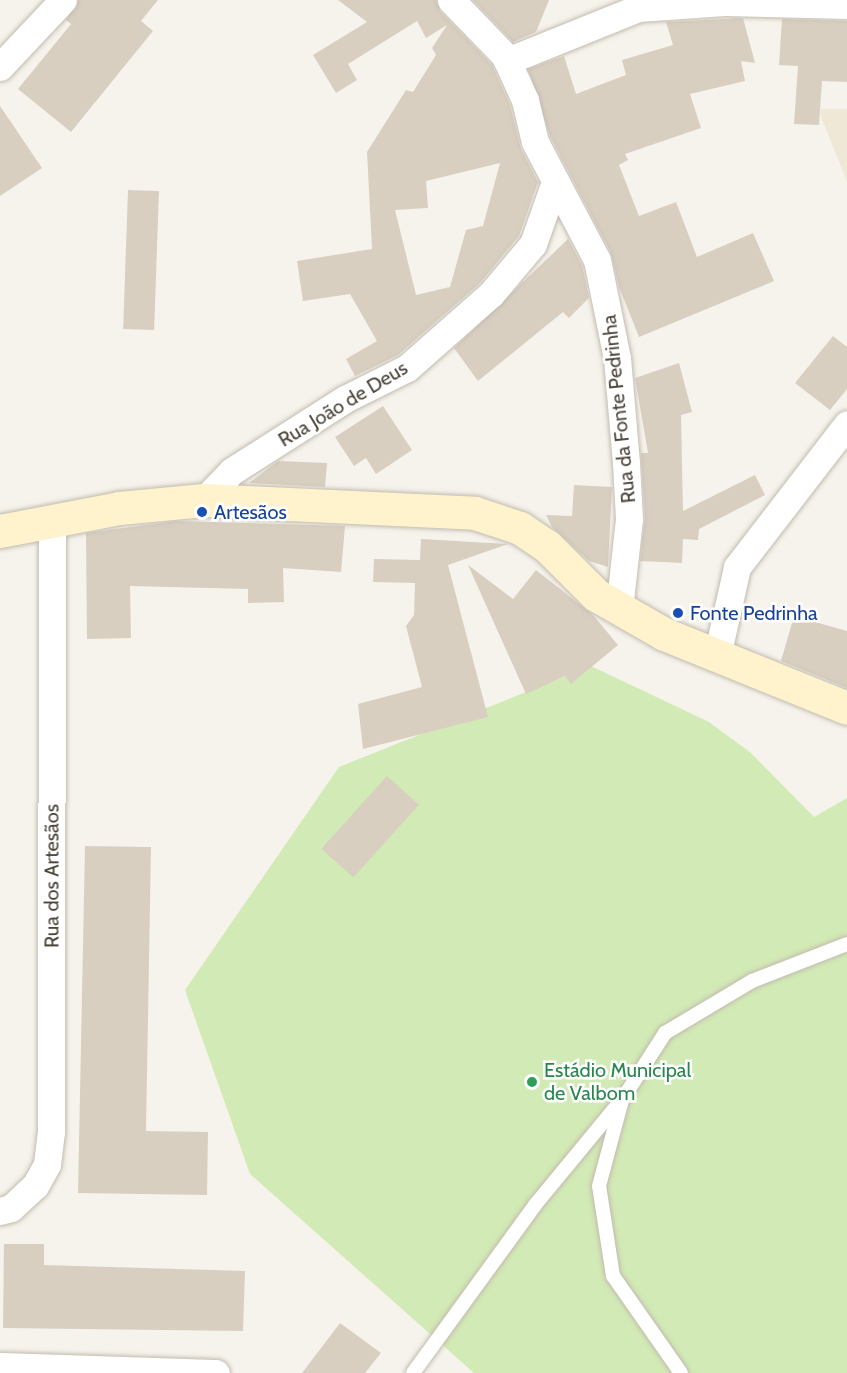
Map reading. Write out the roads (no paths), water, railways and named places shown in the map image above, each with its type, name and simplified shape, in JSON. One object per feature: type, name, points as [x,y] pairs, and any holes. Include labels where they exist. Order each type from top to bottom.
[{"type":"street","points":[[0,67],[63,0]]},
{"type":"street","points":[[451,0],[507,61],[555,182]]},
{"type":"street","points":[[507,61],[638,8],[725,1],[847,5]]},
{"type":"street","name":"Rua João de Deus","points":[[204,500],[232,471],[345,399],[407,368],[492,294],[534,244],[555,182]]},
{"type":"street","name":"Rua da Fonte Pedrinha","points":[[555,182],[597,260],[617,358],[629,519],[619,610]]},
{"type":"street","points":[[717,656],[737,567],[847,424]]},
{"type":"street","points":[[0,531],[52,519],[204,500],[475,513],[520,528],[619,610],[717,656],[847,708]]},
{"type":"street","name":"Rua dos Artesãos","points":[[0,1211],[11,1208],[35,1186],[47,1164],[51,1132],[52,519]]},
{"type":"street","points":[[0,1366],[216,1373]]},
{"type":"street","points":[[0,1366],[4,1373]]},
{"type":"lane","points":[[413,1373],[534,1205],[622,1100],[665,1033],[752,981],[847,944]]},
{"type":"lane","points":[[622,1100],[599,1186],[613,1276],[681,1373]]},
{"type":"place","name":"Artesãos","points":[[202,512]]},
{"type":"place","name":"Fonte Pedrinha","points":[[678,613]]},
{"type":"place","name":"Estádio Municipal de Valbom","points":[[532,1082]]}]
